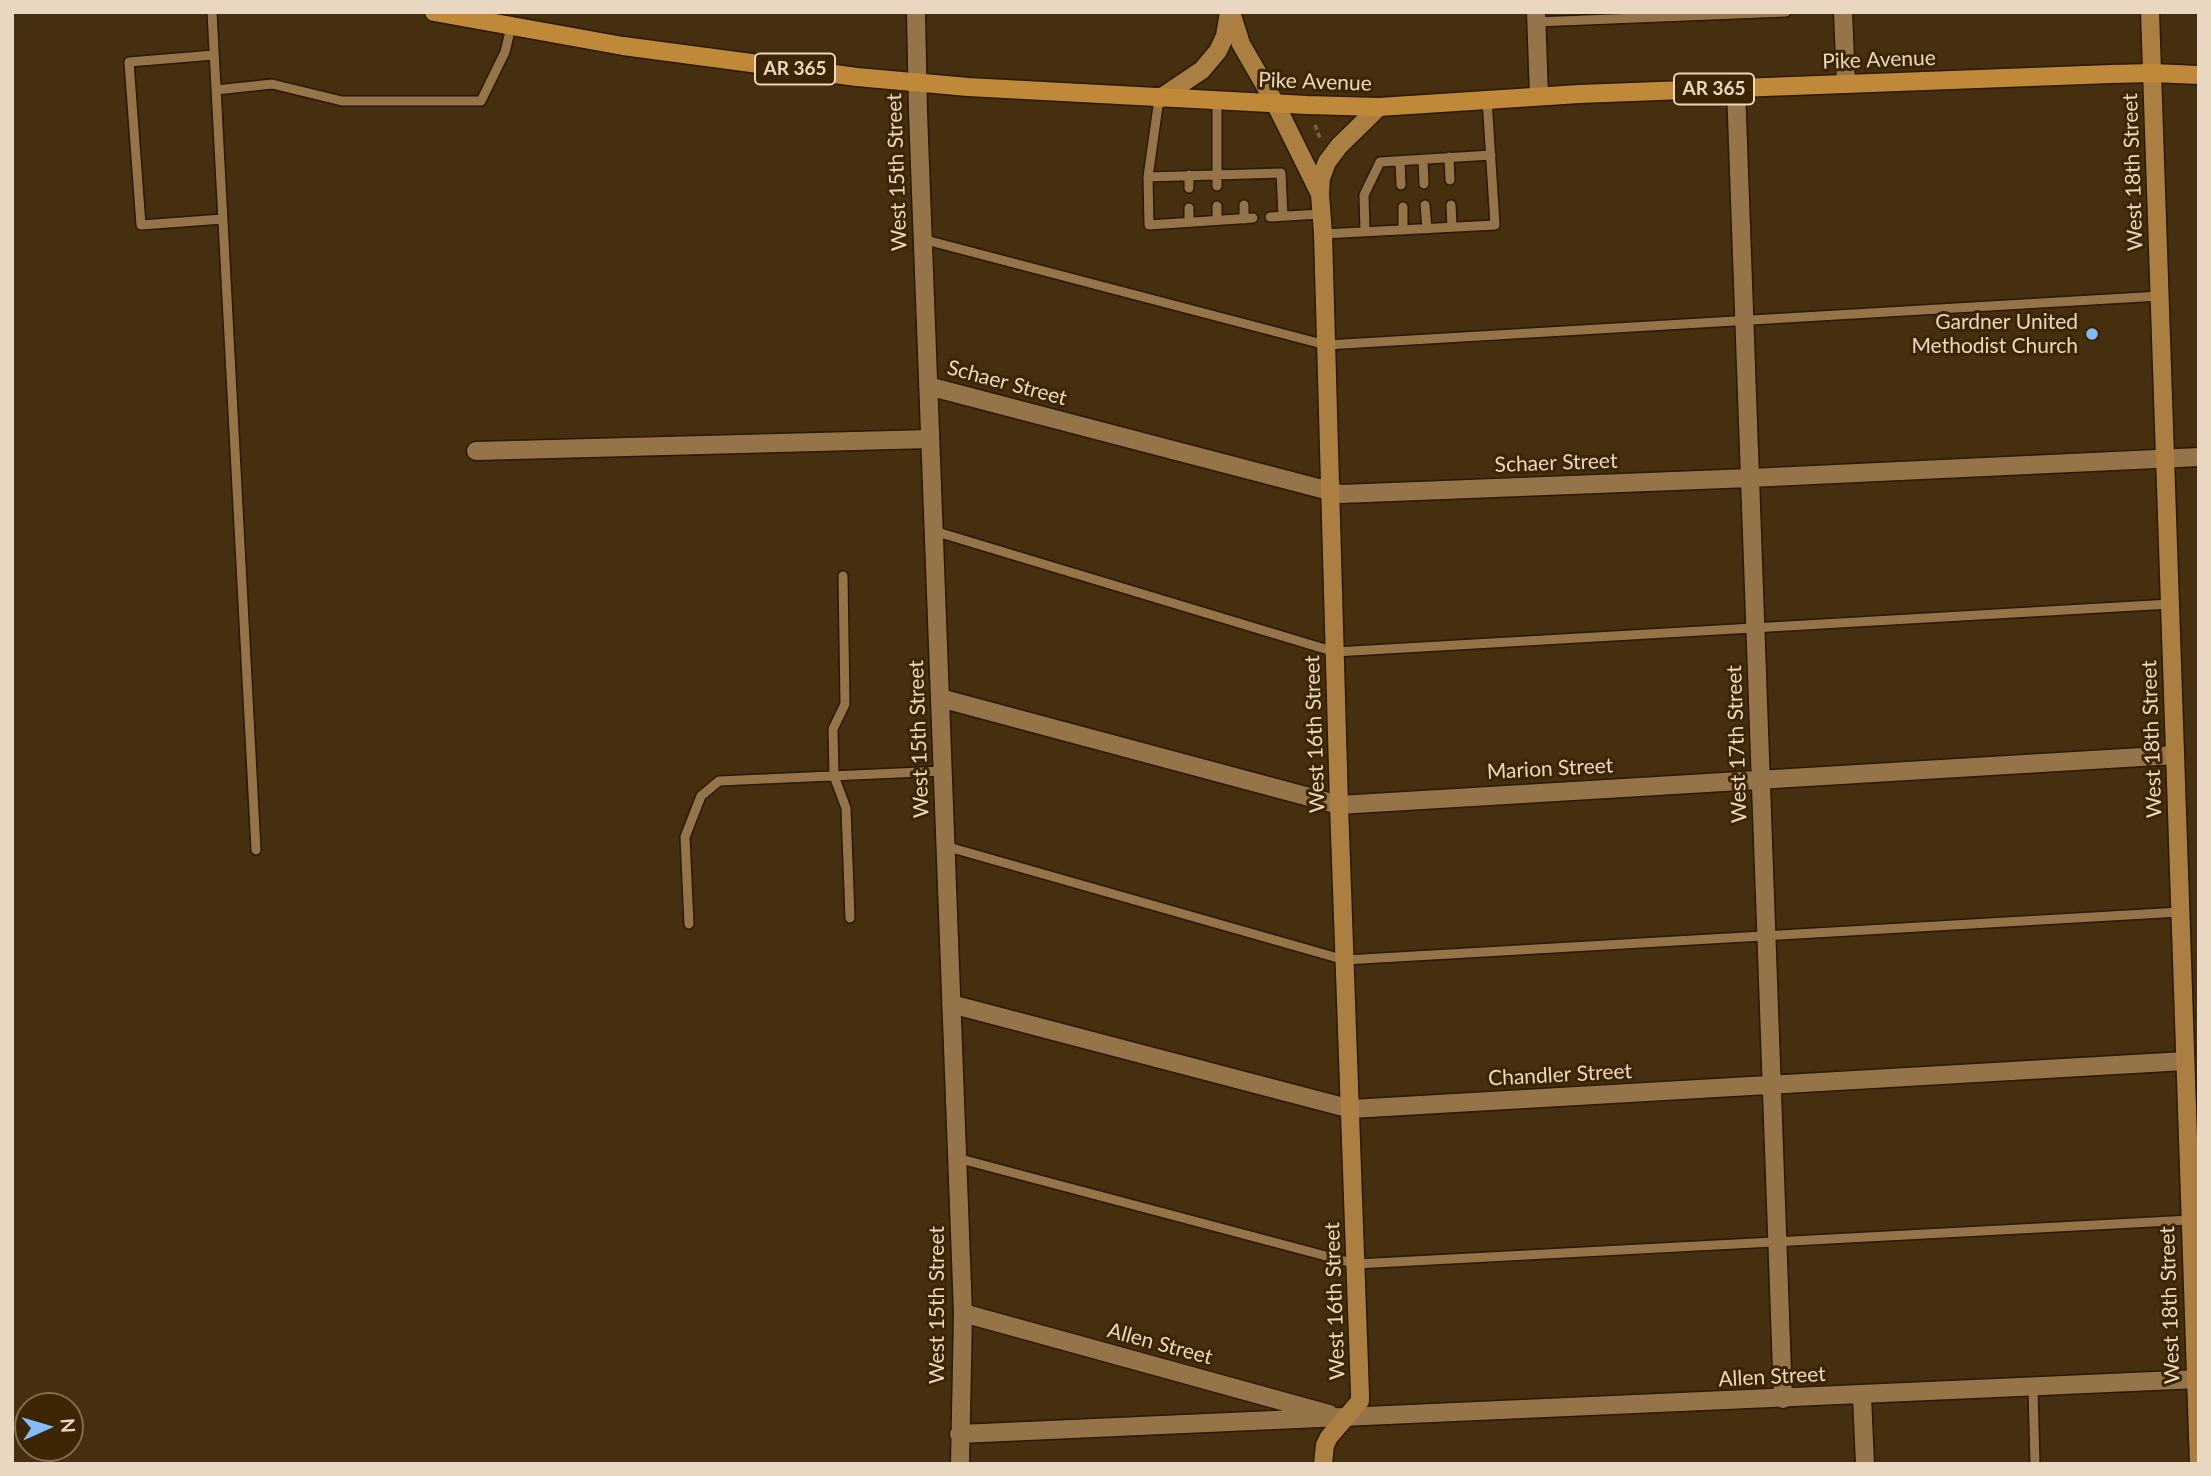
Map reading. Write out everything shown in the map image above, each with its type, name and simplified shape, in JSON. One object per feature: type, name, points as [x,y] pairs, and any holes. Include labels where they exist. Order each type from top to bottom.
[{"type":"main road","name":"Pike Avenue","points":[[434,12],[623,46],[857,78],[1159,99],[1379,107],[1539,96],[1736,88],[2153,73],[2199,75]]},
{"type":"street","name":"West 15th Street","points":[[916,12],[922,239],[963,1313],[960,1464]]},
{"type":"street","points":[[1159,99],[1202,70],[1218,51],[1225,36],[1230,12]]},
{"type":"street","name":"West 16th Street","points":[[1230,12],[1241,44],[1275,103],[1320,194],[1323,234],[1339,805],[1360,1394],[1360,1401],[1325,1445],[1323,1464]]},
{"type":"street","points":[[1843,12],[1846,84]]},
{"type":"street","name":"West 18th Street","points":[[2150,12],[2199,1464]]},
{"type":"street","points":[[1536,17],[1539,96]]},
{"type":"street","name":"West 17th Street","points":[[1736,88],[1783,1399]]},
{"type":"street","points":[[1320,194],[1321,178],[1327,162],[1339,146],[1379,107]]},
{"type":"street","name":"Schaer Street","points":[[928,386],[1342,494],[2199,457]]},
{"type":"street","points":[[476,451],[930,439]]},
{"type":"street","name":"Marion Street","points":[[940,698],[1339,805],[2175,755]]},
{"type":"street","name":"Chandler Street","points":[[951,1004],[1351,1109],[2185,1061]]},
{"type":"street","name":"Allen Street","points":[[963,1313],[1346,1419]]},
{"type":"street","name":"Allen Street","points":[[959,1434],[2197,1380]]},
{"type":"street","points":[[1862,1396],[1865,1464]]},
{"type":"lane","points":[[212,12],[256,850]]},
{"type":"lane","points":[[1536,17],[1786,12]]},
{"type":"lane","points":[[216,90],[272,84],[342,101],[481,101],[505,52],[512,27]]},
{"type":"lane","points":[[214,55],[129,62],[141,225],[223,219]]},
{"type":"lane","points":[[1159,99],[1147,177],[1150,225],[1248,219],[1244,205]]},
{"type":"lane","points":[[1323,234],[1495,225],[1488,99]]},
{"type":"lane","points":[[1217,101],[1217,186]]},
{"type":"lane","points":[[1365,231],[1364,195],[1380,162],[1491,155]]},
{"type":"lane","points":[[1449,157],[1450,180]]},
{"type":"lane","points":[[1423,159],[1424,184]]},
{"type":"lane","points":[[1400,161],[1401,185]]},
{"type":"lane","points":[[1147,177],[1217,175],[1243,179],[1281,173],[1283,216]]},
{"type":"lane","points":[[1189,176],[1189,188]]},
{"type":"lane","points":[[1425,205],[1427,229]]},
{"type":"lane","points":[[1451,205],[1452,228]]},
{"type":"lane","points":[[1217,206],[1217,220]]},
{"type":"lane","points":[[1403,207],[1403,230]]},
{"type":"lane","points":[[1189,208],[1189,222]]},
{"type":"lane","points":[[1270,217],[1321,214]]},
{"type":"lane","points":[[922,239],[1326,345],[2160,296]]},
{"type":"lane","points":[[934,531],[1335,652],[2170,604]]},
{"type":"lane","points":[[843,576],[845,704],[833,729],[834,776],[846,808],[850,918]]},
{"type":"lane","points":[[690,924],[685,837],[701,796],[719,781],[943,771]]},
{"type":"lane","points":[[945,846],[1345,960],[2180,912]]},
{"type":"lane","points":[[957,1158],[1356,1264],[2190,1220]]},
{"type":"lane","points":[[2033,1388],[2035,1464]]},
{"type":"path","points":[[1315,125],[1320,138]]},
{"type":"place","name":"Gardner United Methodist Church","points":[[2092,334]]}]
